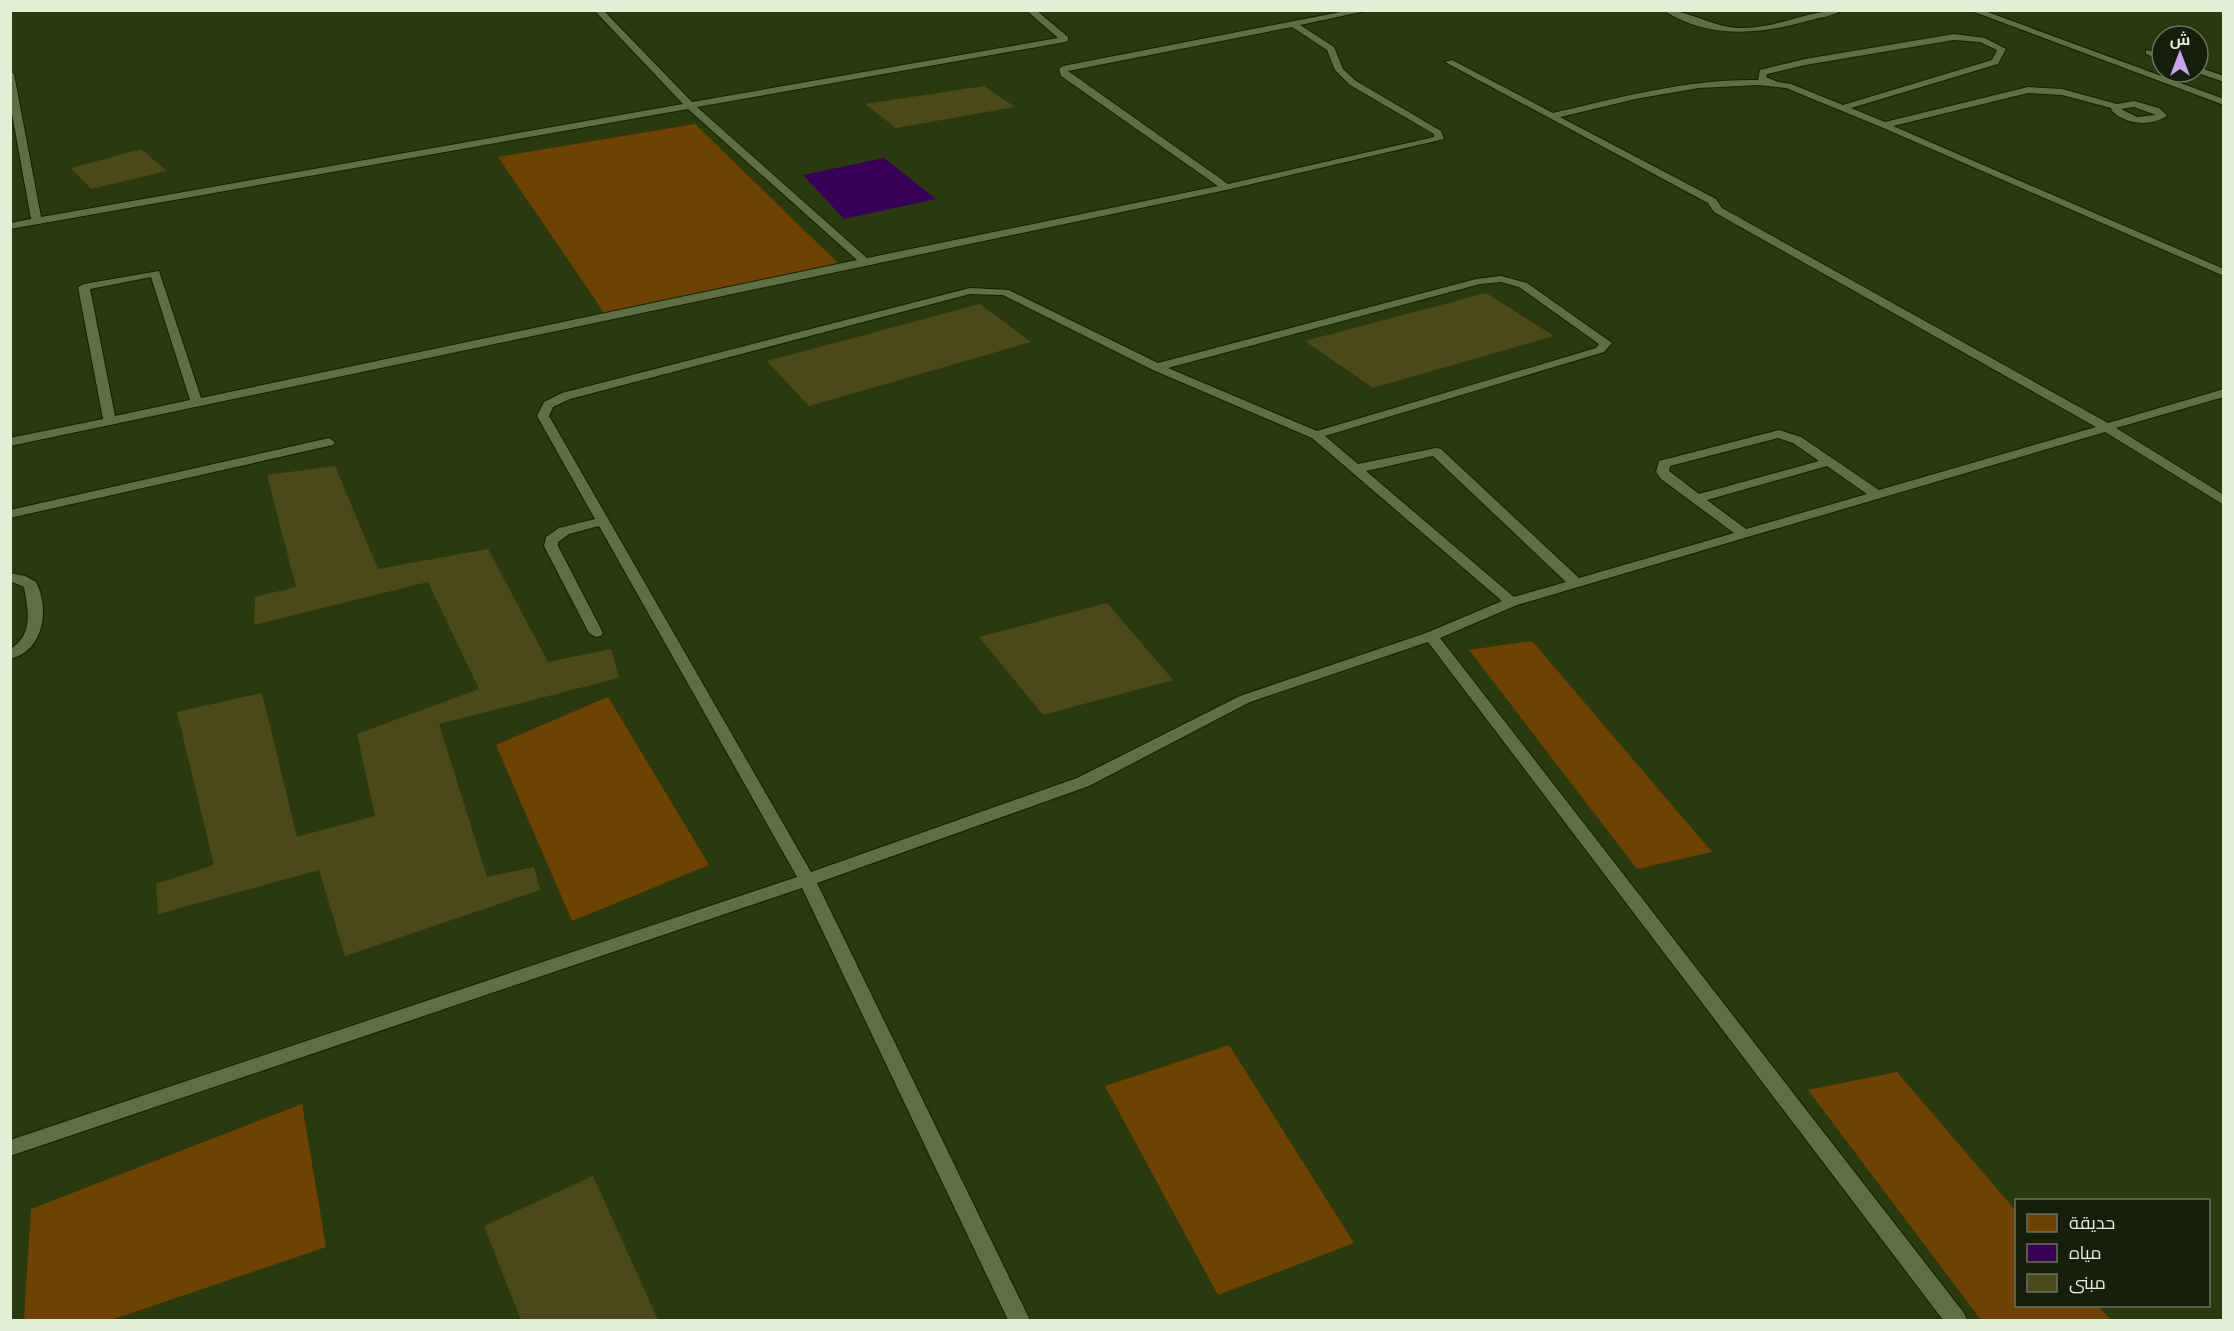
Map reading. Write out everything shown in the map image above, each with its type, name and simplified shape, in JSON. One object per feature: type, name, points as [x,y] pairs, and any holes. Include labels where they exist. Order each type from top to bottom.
[{"type":"lane","points":[[598,10],[689,105],[865,262]]},
{"type":"lane","points":[[10,226],[1065,39],[1030,10]]},
{"type":"lane","points":[[1226,187],[1064,74],[1063,69],[1366,10]]},
{"type":"lane","points":[[1667,10],[1710,26],[1731,30],[1768,27],[1839,10]]},
{"type":"lane","points":[[1974,10],[2223,102]]},
{"type":"lane","points":[[10,442],[1226,187],[1439,139],[1438,133],[1353,83],[1339,70],[1330,49],[1293,24]]},
{"type":"lane","points":[[1843,108],[1995,62],[2002,49],[1982,40],[1954,37],[1805,62],[1763,72],[1761,78],[1788,86],[1843,108],[1884,124],[2223,273]]},
{"type":"lane","points":[[1449,62],[1712,201],[1718,210],[2107,428],[2223,501]]},
{"type":"lane","points":[[10,74],[36,221]]},
{"type":"lane","points":[[1552,116],[1699,83],[1774,83]]},
{"type":"lane","points":[[1884,124],[2028,90],[2062,92],[2116,106]]},
{"type":"lane","points":[[110,421],[84,287],[155,273],[197,403]]},
{"type":"lane","points":[[1157,367],[1480,280],[1501,279],[1523,285],[1606,343],[1600,350],[1316,435]]},
{"type":"lane","points":[[1019,1320],[807,880],[543,416],[548,405],[566,396],[970,291],[1005,292],[1157,367],[1316,435],[1512,602]]},
{"type":"lane","points":[[10,1148],[807,880],[1083,782],[1245,699],[1431,636],[1512,602],[2223,393]]},
{"type":"lane","points":[[1744,534],[1665,476],[1662,472],[1664,464],[1779,434],[1792,437],[1876,494]]},
{"type":"lane","points":[[10,513],[329,442]]},
{"type":"lane","points":[[1355,469],[1436,452],[1576,584]]},
{"type":"lane","points":[[1696,499],[1828,462]]},
{"type":"lane","points":[[596,633],[551,546],[551,540],[564,531],[602,521]]},
{"type":"lane","points":[[10,578],[20,579],[31,585],[36,630],[30,641],[10,655]]},
{"type":"lane","points":[[1431,636],[1956,1320]]},
{"type":"green space","points":[[695,124],[840,265],[607,317],[498,157]]},
{"type":"green space","points":[[1532,641],[1712,852],[1637,869],[1469,650]]},
{"type":"green space","points":[[608,697],[709,865],[572,921],[496,745]]},
{"type":"green space","points":[[1229,1045],[1354,1243],[1218,1295],[1105,1086]]},
{"type":"green space","points":[[1897,1072],[2015,1210],[2015,1307],[2099,1307],[2111,1320],[1981,1320],[1808,1090]]},
{"type":"green space","points":[[302,1104],[326,1247],[111,1320],[24,1320],[31,1209]]},
{"type":"water","points":[[884,158],[936,199],[844,219],[803,175]]},
{"type":"building","points":[[984,86],[1015,107],[896,128],[865,104]]},
{"type":"building","points":[[141,149],[167,171],[91,189],[71,168]]},
{"type":"building","points":[[1486,293],[1554,336],[1373,388],[1305,341]]},
{"type":"building","points":[[980,304],[1031,342],[809,406],[767,361]]},
{"type":"building","points":[[335,466],[378,569],[488,549],[548,662],[611,649],[619,678],[439,724],[487,877],[534,867],[540,890],[345,956],[319,870],[158,914],[156,884],[214,865],[177,712],[262,693],[297,837],[375,816],[357,734],[479,689],[428,582],[254,625],[255,597],[296,587],[267,475]]},
{"type":"building","points":[[1107,603],[1173,680],[1043,715],[979,637]]},
{"type":"building","points":[[593,1176],[658,1320],[521,1320],[484,1226]]}]
